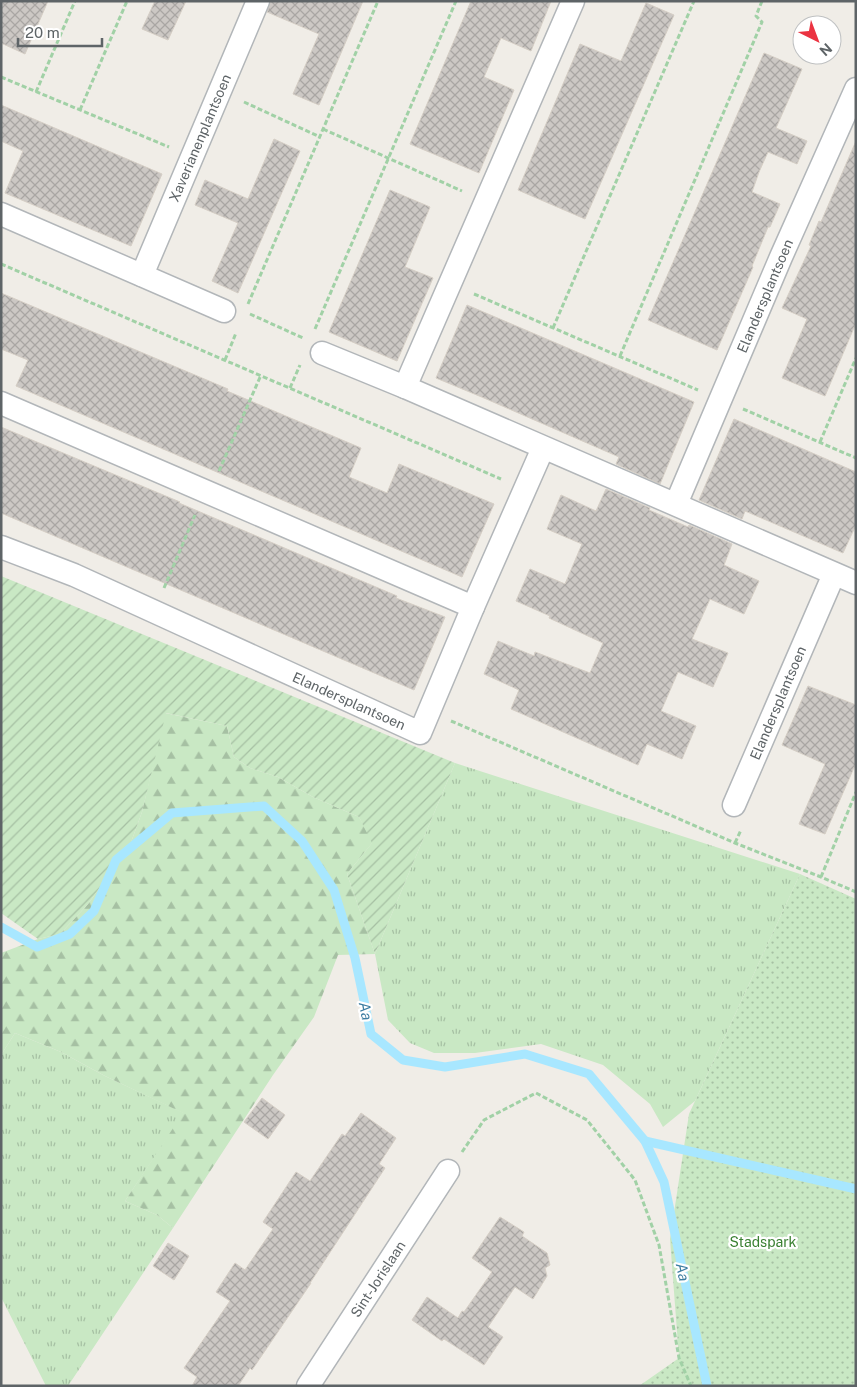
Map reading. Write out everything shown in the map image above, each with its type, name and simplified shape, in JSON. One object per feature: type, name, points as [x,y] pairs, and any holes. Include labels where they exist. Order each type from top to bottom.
[{"type":"street","name":"Xaverianenplantsoen","points":[[142,275],[258,1]]},
{"type":"street","points":[[406,387],[573,1]]},
{"type":"street","name":"Elandersplantsoen","points":[[676,504],[777,266],[856,89]]},
{"type":"street","points":[[4,222],[142,275],[224,311]]},
{"type":"street","points":[[316,347],[543,448],[856,583]]},
{"type":"street","points":[[1,403],[473,607]]},
{"type":"street","name":"Elandersplantsoen","points":[[154,612],[420,733],[543,448]]},
{"type":"street","points":[[1,547],[74,576],[154,612]]},
{"type":"street","name":"Elandersplantsoen","points":[[734,805],[834,574]]},
{"type":"street","name":"Sint-Jorislaan","points":[[308,1386],[448,1171]]},
{"type":"path","points":[[36,92],[75,1]]},
{"type":"path","points":[[80,110],[127,1]]},
{"type":"path","points":[[316,347],[245,312],[378,1]]},
{"type":"path","points":[[290,388],[316,347],[389,158],[456,1]]},
{"type":"path","points":[[553,328],[694,1]]},
{"type":"path","points":[[620,356],[762,22],[756,16],[762,1]]},
{"type":"path","points":[[1,77],[192,156]]},
{"type":"path","points":[[220,91],[320,137]]},
{"type":"path","points":[[324,129],[486,202]]},
{"type":"path","points":[[1,264],[525,489]]},
{"type":"path","points":[[450,284],[856,458]]},
{"type":"path","points":[[225,360],[238,328]]},
{"type":"path","points":[[820,442],[856,358]]},
{"type":"path","points":[[154,612],[261,375]]},
{"type":"path","points":[[430,711],[735,843],[856,892]]},
{"type":"path","points":[[821,877],[856,792]]},
{"type":"path","points":[[448,1171],[484,1120],[536,1093],[587,1120],[636,1180],[659,1245],[679,1358],[691,1386]]},
{"type":"green space","points":[[1,576],[455,763],[375,954],[347,874],[372,843],[359,817],[313,797],[278,777],[250,768],[234,757],[227,726],[166,713],[142,812],[130,845],[88,904],[60,934],[38,939],[1,913]]},
{"type":"green space","points":[[165,713],[227,726],[234,757],[250,768],[278,777],[313,797],[359,817],[373,842],[347,874],[375,954],[338,955],[314,1017],[273,1075],[173,1228],[157,1215],[125,1201],[183,1113],[105,1076],[61,1052],[15,1033],[1,1055],[1,953],[38,939],[60,934],[88,904],[130,845],[142,812]]},
{"type":"green space","points":[[455,763],[800,874],[695,1101],[663,1127],[650,1104],[603,1065],[541,1044],[475,1053],[434,1053],[410,1043],[388,1020],[375,954]]},
{"type":"green space","name":"Stadspark","points":[[800,874],[856,899],[856,1386],[639,1386],[679,1358],[670,1239],[689,1114]]},
{"type":"green space","points":[[15,1033],[61,1052],[105,1076],[184,1113],[125,1201],[157,1215],[173,1228],[68,1386],[46,1386],[1,1297],[1,1055]]},
{"type":"building","points":[[1,1],[48,1],[25,54],[1,43]]},
{"type":"building","points":[[155,1],[186,1],[168,40],[142,29]]},
{"type":"building","points":[[271,1],[363,1],[319,105],[293,94],[319,34],[267,12]]},
{"type":"building","points":[[471,1],[551,1],[531,51],[501,38],[484,77],[514,90],[479,173],[410,144]]},
{"type":"building","points":[[646,3],[674,15],[585,219],[518,190],[580,44],[621,61]]},
{"type":"building","points":[[764,53],[802,69],[776,128],[807,141],[797,164],[768,152],[759,172],[752,192],[780,204],[770,227],[768,227],[717,350],[648,320]]},
{"type":"building","points":[[1,105],[162,174],[131,246],[5,193],[23,151],[1,141]]},
{"type":"building","points":[[274,139],[300,151],[238,293],[212,281],[238,223],[195,205],[205,180],[248,199]]},
{"type":"building","points":[[856,141],[856,323],[825,396],[782,378],[807,319],[782,308]]},
{"type":"building","points":[[390,190],[430,207],[405,267],[433,278],[397,361],[329,332]]},
{"type":"building","points":[[1,293],[228,389],[227,391],[361,448],[349,477],[387,493],[399,464],[494,504],[462,577],[16,386],[28,360],[1,349]]},
{"type":"building","points":[[467,305],[694,402],[660,484],[616,464],[619,457],[436,378]]},
{"type":"building","points":[[734,419],[856,472],[856,525],[843,553],[745,511],[742,519],[699,500]]},
{"type":"building","points":[[1,427],[180,502],[397,596],[396,598],[445,617],[414,690],[1,513]]},
{"type":"building","points":[[606,489],[650,508],[649,510],[732,544],[724,565],[759,581],[744,614],[710,599],[692,639],[728,653],[713,687],[678,672],[661,711],[696,726],[682,759],[647,744],[638,765],[511,709],[519,690],[484,674],[498,641],[534,656],[535,652],[590,673],[603,643],[516,601],[530,569],[565,584],[582,544],[547,529],[561,495],[596,511]]},
{"type":"building","points":[[808,686],[856,705],[856,763],[825,834],[799,824],[825,764],[782,745]]},
{"type":"building","points":[[262,1098],[285,1115],[268,1139],[244,1122]]},
{"type":"building","points":[[361,1113],[396,1138],[379,1164],[385,1168],[311,1283],[252,1370],[250,1368],[238,1386],[192,1386],[197,1377],[184,1368],[230,1301],[216,1292],[235,1263],[245,1270],[273,1229],[263,1222],[296,1172],[310,1181],[342,1134],[345,1136]]},
{"type":"building","points":[[500,1217],[524,1232],[522,1236],[547,1253],[550,1265],[545,1268],[547,1276],[533,1299],[515,1287],[488,1327],[503,1337],[484,1365],[444,1339],[442,1341],[412,1320],[427,1297],[458,1318],[462,1311],[464,1312],[492,1272],[472,1258]]},
{"type":"building","points":[[168,1243],[189,1256],[174,1280],[153,1266]]},
{"type":"waterway","name":"Aa","points":[[1,927],[37,947],[70,934],[94,911],[116,860],[172,813],[264,806],[302,841],[334,890],[355,958],[371,1034],[403,1060],[445,1067],[525,1054],[589,1074],[645,1141],[664,1182],[707,1386]]},
{"type":"waterway","points":[[645,1141],[856,1189]]}]
